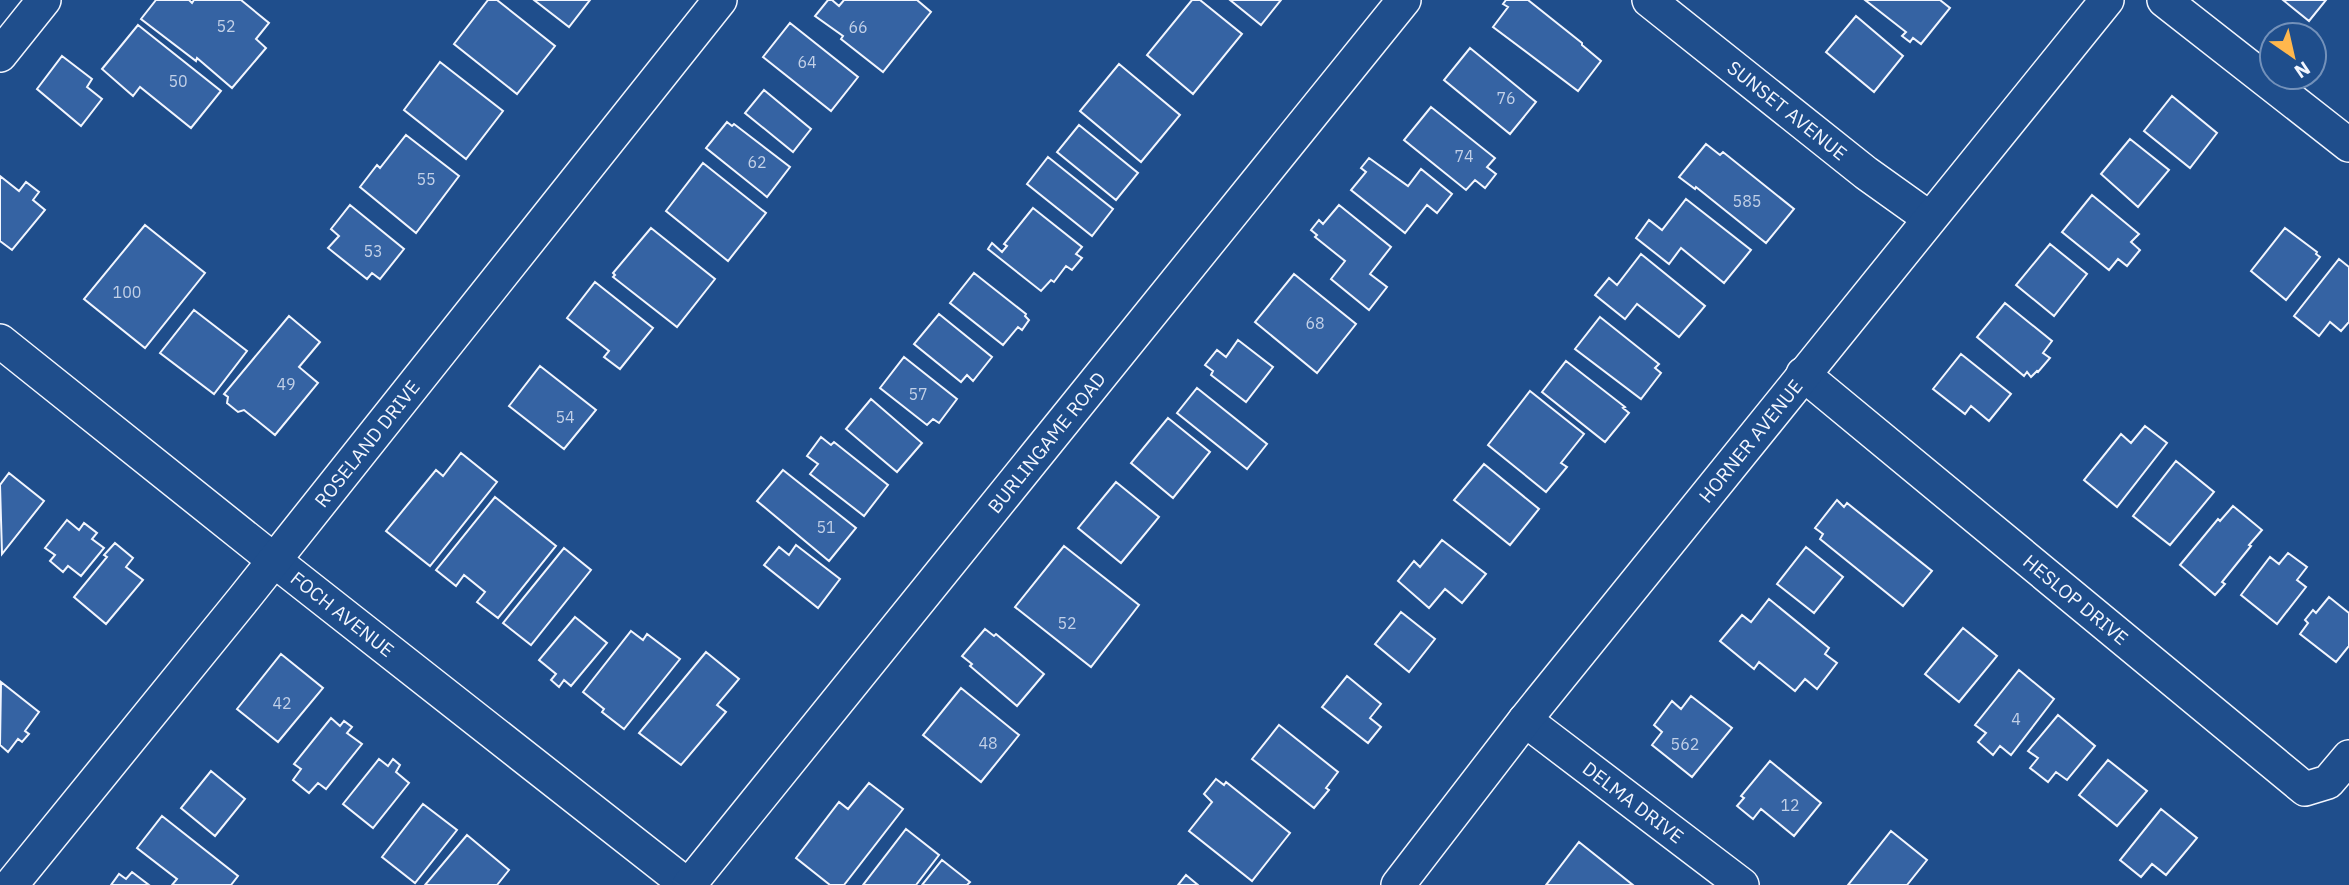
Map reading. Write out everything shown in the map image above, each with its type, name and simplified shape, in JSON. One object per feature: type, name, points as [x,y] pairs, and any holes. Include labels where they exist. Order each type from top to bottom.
[{"type":"street","points":[[0,55],[44,0]]},
{"type":"street","name":"ROSELAND DRIVE","points":[[11,885],[275,561],[720,0]]},
{"type":"street","name":"BURLINGAME ROAD","points":[[688,885],[1404,0]]},
{"type":"street","name":"SUNSET AVENUE","points":[[1648,0],[1866,173],[1929,218]]},
{"type":"street","name":"HORNER AVENUE","points":[[1398,885],[1525,720],[2107,0]]},
{"type":"street","points":[[2164,0],[2349,145]]},
{"type":"street","name":"FOCH AVENUE","points":[[0,341],[688,885]]},
{"type":"street","name":"HESLOP DRIVE","points":[[1803,374],[2305,789],[2328,782],[2349,757]]},
{"type":"street","name":"DELMA DRIVE","points":[[1525,720],[1742,885]]},
{"type":"building","points":[[156,0],[189,0],[192,3],[194,0],[241,0],[269,23],[256,39],[266,48],[232,88],[197,58],[196,61],[141,19]]},
{"type":"building","points":[[488,0],[497,0],[555,46],[517,94],[454,44]]},
{"type":"building","points":[[534,0],[590,0],[569,27]]},
{"type":"building","points":[[828,0],[839,6],[844,0],[917,0],[931,12],[883,72],[841,39],[843,36],[815,16]]},
{"type":"building","points":[[1192,0],[1200,0],[1242,34],[1193,94],[1147,55]]},
{"type":"building","points":[[1230,0],[1281,0],[1261,25]]},
{"type":"building","points":[[1506,0],[1528,0],[1601,61],[1578,91],[1493,27],[1508,7],[1503,4]]},
{"type":"building","points":[[1865,0],[1940,0],[1950,8],[1921,44],[1913,38],[1910,42],[1902,36],[1906,32]]},
{"type":"building","points":[[2283,0],[2326,0],[2309,21]]},
{"type":"building","points":[[1856,16],[1903,56],[1874,92],[1826,52]]},
{"type":"building","points":[[790,23],[858,77],[831,111],[763,57]]},
{"type":"building","points":[[138,25],[221,91],[191,128],[140,87],[133,96],[102,69]]},
{"type":"building","points":[[1470,48],[1536,102],[1510,134],[1444,80]]},
{"type":"building","points":[[62,56],[92,79],[87,87],[102,99],[81,126],[37,89]]},
{"type":"building","points":[[440,62],[503,111],[466,159],[404,110]]},
{"type":"building","points":[[1119,64],[1180,115],[1141,162],[1080,111]]},
{"type":"building","points":[[764,90],[811,129],[793,152],[745,113]]},
{"type":"building","points":[[2172,96],[2217,133],[2190,168],[2144,131]]},
{"type":"building","points":[[1431,107],[1495,158],[1487,167],[1496,174],[1485,188],[1475,180],[1466,190],[1404,140]]},
{"type":"building","points":[[727,122],[732,126],[734,124],[790,167],[767,197],[706,148]]},
{"type":"building","points":[[1079,125],[1138,173],[1116,200],[1057,152]]},
{"type":"building","points":[[406,135],[459,176],[416,233],[360,187],[377,165],[380,168]]},
{"type":"building","points":[[2130,139],[2169,170],[2138,207],[2101,174]]},
{"type":"building","points":[[1706,144],[1720,155],[1723,152],[1794,209],[1766,243],[1696,187],[1695,189],[1679,177]]},
{"type":"building","points":[[1048,157],[1113,209],[1092,236],[1027,184]]},
{"type":"building","points":[[1369,158],[1408,186],[1421,169],[1452,194],[1437,213],[1427,205],[1405,233],[1351,190],[1366,172],[1361,168]]},
{"type":"building","points":[[703,163],[766,213],[728,261],[666,211]]},
{"type":"building","points":[[0,176],[19,191],[26,182],[39,192],[33,200],[45,210],[12,250],[0,241]]},
{"type":"building","points":[[2092,195],[2139,234],[2131,242],[2140,250],[2127,266],[2118,259],[2109,270],[2062,232]]},
{"type":"building","points":[[1686,199],[1751,250],[1724,283],[1681,248],[1669,264],[1636,238],[1649,220],[1662,230]]},
{"type":"building","points":[[350,205],[404,249],[380,279],[372,273],[367,279],[328,248],[339,236],[331,229]]},
{"type":"building","points":[[1339,205],[1391,247],[1370,274],[1387,287],[1369,310],[1331,279],[1345,261],[1315,237],[1317,235],[1311,230],[1319,220],[1323,224]]},
{"type":"building","points":[[1033,208],[1082,247],[1076,254],[1082,258],[1072,270],[1066,266],[1054,282],[1051,280],[1041,291],[988,249],[992,243],[1002,252],[1007,246],[1004,244]]},
{"type":"building","points":[[145,225],[205,273],[145,348],[84,299]]},
{"type":"building","points":[[651,228],[715,279],[677,327],[613,277],[613,273]]},
{"type":"building","points":[[2285,228],[2320,257],[2286,300],[2251,271]]},
{"type":"building","points":[[2050,244],[2087,274],[2054,316],[2016,285]]},
{"type":"building","points":[[1641,254],[1705,306],[1679,337],[1637,304],[1625,319],[1595,295],[1609,278],[1617,285]]},
{"type":"building","points":[[2339,259],[2349,267],[2349,322],[2341,331],[2330,322],[2319,336],[2294,316]]},
{"type":"building","points":[[974,273],[1026,314],[1029,320],[1022,330],[1018,327],[1003,345],[950,303]]},
{"type":"building","points":[[1294,274],[1356,324],[1317,373],[1255,322]]},
{"type":"building","points":[[595,282],[653,328],[620,369],[604,357],[609,351],[567,318]]},
{"type":"building","points":[[2005,303],[2052,341],[2043,353],[2050,358],[2031,377],[2027,372],[2024,376],[1977,337]]},
{"type":"building","points":[[194,310],[247,351],[214,394],[160,353]]},
{"type":"building","points":[[939,314],[992,357],[973,381],[967,375],[961,382],[914,344]]},
{"type":"building","points":[[289,316],[320,342],[299,367],[318,383],[275,435],[244,410],[238,412],[227,403],[228,397],[224,394]]},
{"type":"building","points":[[1600,317],[1659,364],[1655,368],[1661,373],[1641,399],[1575,349]]},
{"type":"building","points":[[1238,340],[1273,367],[1246,402],[1211,375],[1213,371],[1205,365],[1217,350],[1226,357]]},
{"type":"building","points":[[1961,354],[2011,394],[1989,421],[1971,406],[1965,414],[1933,389]]},
{"type":"building","points":[[904,357],[957,399],[939,423],[933,419],[927,425],[880,388]]},
{"type":"building","points":[[1566,361],[1629,413],[1605,442],[1542,392]]},
{"type":"building","points":[[540,366],[596,410],[564,449],[509,406]]},
{"type":"building","points":[[1197,388],[1267,444],[1247,469],[1177,413]]},
{"type":"building","points":[[1530,391],[1584,434],[1561,463],[1567,467],[1546,492],[1488,445]]},
{"type":"building","points":[[871,399],[922,443],[897,472],[846,429]]},
{"type":"building","points":[[1168,418],[1210,452],[1173,498],[1131,463]]},
{"type":"building","points":[[2145,426],[2167,443],[2117,507],[2084,480],[2121,434],[2131,443]]},
{"type":"building","points":[[821,437],[831,445],[834,442],[888,485],[864,516],[810,474],[818,464],[807,456]]},
{"type":"building","points":[[461,453],[497,482],[430,566],[386,531],[436,470],[443,476]]},
{"type":"building","points":[[2176,461],[2214,492],[2170,545],[2133,516]]},
{"type":"building","points":[[1484,464],[1539,509],[1510,545],[1454,500]]},
{"type":"building","points":[[783,470],[856,528],[829,561],[757,501]]},
{"type":"building","points":[[9,473],[44,501],[2,554],[0,485]]},
{"type":"building","points":[[1116,482],[1159,517],[1121,563],[1078,528]]},
{"type":"building","points":[[495,497],[556,546],[498,618],[477,602],[485,592],[464,575],[456,586],[436,570]]},
{"type":"building","points":[[1837,500],[1844,507],[1847,503],[1932,571],[1903,606],[1820,539],[1823,534],[1815,528]]},
{"type":"building","points":[[2233,506],[2262,530],[2215,595],[2180,565],[2218,519],[2220,521]]},
{"type":"building","points":[[67,520],[79,530],[84,523],[97,533],[92,539],[104,548],[81,576],[68,566],[63,572],[50,561],[55,555],[45,548]]},
{"type":"building","points":[[1442,540],[1486,574],[1462,603],[1445,589],[1429,608],[1398,581],[1414,561],[1420,567]]},
{"type":"building","points":[[115,543],[133,558],[126,567],[143,580],[106,624],[74,597]]},
{"type":"building","points":[[796,545],[840,579],[818,608],[764,565],[779,547],[789,555]]},
{"type":"building","points":[[1064,546],[1139,605],[1091,667],[1015,607]]},
{"type":"building","points":[[1806,547],[1843,577],[1814,613],[1777,584]]},
{"type":"building","points":[[564,548],[591,570],[531,645],[503,623]]},
{"type":"building","points":[[2288,553],[2307,567],[2297,580],[2306,587],[2277,624],[2241,595],[2270,557],[2279,564]]},
{"type":"building","points":[[2329,597],[2349,613],[2349,646],[2336,662],[2300,634],[2308,623],[2305,620],[2313,610],[2316,613]]},
{"type":"building","points":[[1769,599],[1829,648],[1825,654],[1837,663],[1817,689],[1805,679],[1795,691],[1759,662],[1754,669],[1720,641],[1742,615],[1751,622]]},
{"type":"building","points":[[1401,612],[1435,639],[1409,672],[1375,644]]},
{"type":"building","points":[[575,617],[607,643],[571,686],[564,680],[559,687],[551,680],[556,674],[539,660]]},
{"type":"building","points":[[1963,628],[1997,656],[1959,702],[1925,674]]},
{"type":"building","points":[[985,629],[994,636],[996,634],[1044,674],[1017,706],[962,656]]},
{"type":"building","points":[[631,631],[643,640],[647,634],[680,659],[624,729],[602,712],[604,709],[583,692]]},
{"type":"building","points":[[706,652],[739,679],[717,705],[726,712],[681,765],[639,733]]},
{"type":"building","points":[[281,654],[323,688],[278,742],[237,709]]},
{"type":"building","points":[[2019,670],[2054,699],[2011,755],[2000,746],[1993,755],[1978,742],[1986,733],[1975,725]]},
{"type":"building","points":[[1347,676],[1381,704],[1370,718],[1381,727],[1368,743],[1322,707]]},
{"type":"building","points":[[1,682],[39,712],[25,731],[29,734],[22,742],[18,739],[8,752],[0,745]]},
{"type":"building","points":[[961,688],[1019,735],[981,782],[923,735]]},
{"type":"building","points":[[1691,696],[1732,728],[1692,777],[1652,745],[1662,732],[1654,725],[1672,701],[1681,709]]},
{"type":"building","points":[[2058,715],[2095,746],[2067,780],[2056,772],[2048,782],[2030,768],[2038,758],[2028,751]]},
{"type":"building","points":[[331,718],[340,726],[344,721],[352,727],[347,733],[362,744],[326,789],[318,783],[309,793],[293,780],[301,769],[294,764]]},
{"type":"building","points":[[1279,725],[1338,772],[1326,788],[1329,790],[1314,808],[1252,759]]},
{"type":"building","points":[[379,759],[388,766],[393,759],[400,765],[396,772],[409,783],[373,828],[343,804]]},
{"type":"building","points":[[2108,760],[2147,791],[2117,826],[2079,795]]},
{"type":"building","points":[[1770,761],[1821,803],[1794,836],[1761,809],[1753,819],[1737,806],[1744,798],[1741,796]]},
{"type":"building","points":[[211,771],[245,799],[215,836],[181,808]]},
{"type":"building","points":[[1216,779],[1224,785],[1226,782],[1290,833],[1252,881],[1189,831],[1212,802],[1204,794]]},
{"type":"building","points":[[869,783],[903,809],[844,885],[830,885],[796,858],[839,802],[848,809]]},
{"type":"building","points":[[423,804],[457,830],[415,883],[382,857]]},
{"type":"building","points":[[2161,809],[2197,838],[2166,875],[2152,864],[2141,877],[2120,860]]},
{"type":"building","points":[[162,816],[238,876],[231,885],[172,885],[177,879],[137,848]]},
{"type":"building","points":[[906,829],[939,855],[916,885],[863,885]]},
{"type":"building","points":[[1891,831],[1927,860],[1907,885],[1848,885]]},
{"type":"building","points":[[467,835],[509,870],[497,885],[425,885]]},
{"type":"building","points":[[1579,842],[1633,885],[1546,885]]},
{"type":"building","points":[[942,860],[970,882],[967,885],[922,885]]},
{"type":"building","points":[[132,872],[149,885],[111,885],[119,874],[126,879]]},
{"type":"building","points":[[1186,875],[1198,885],[1178,885]]}]
